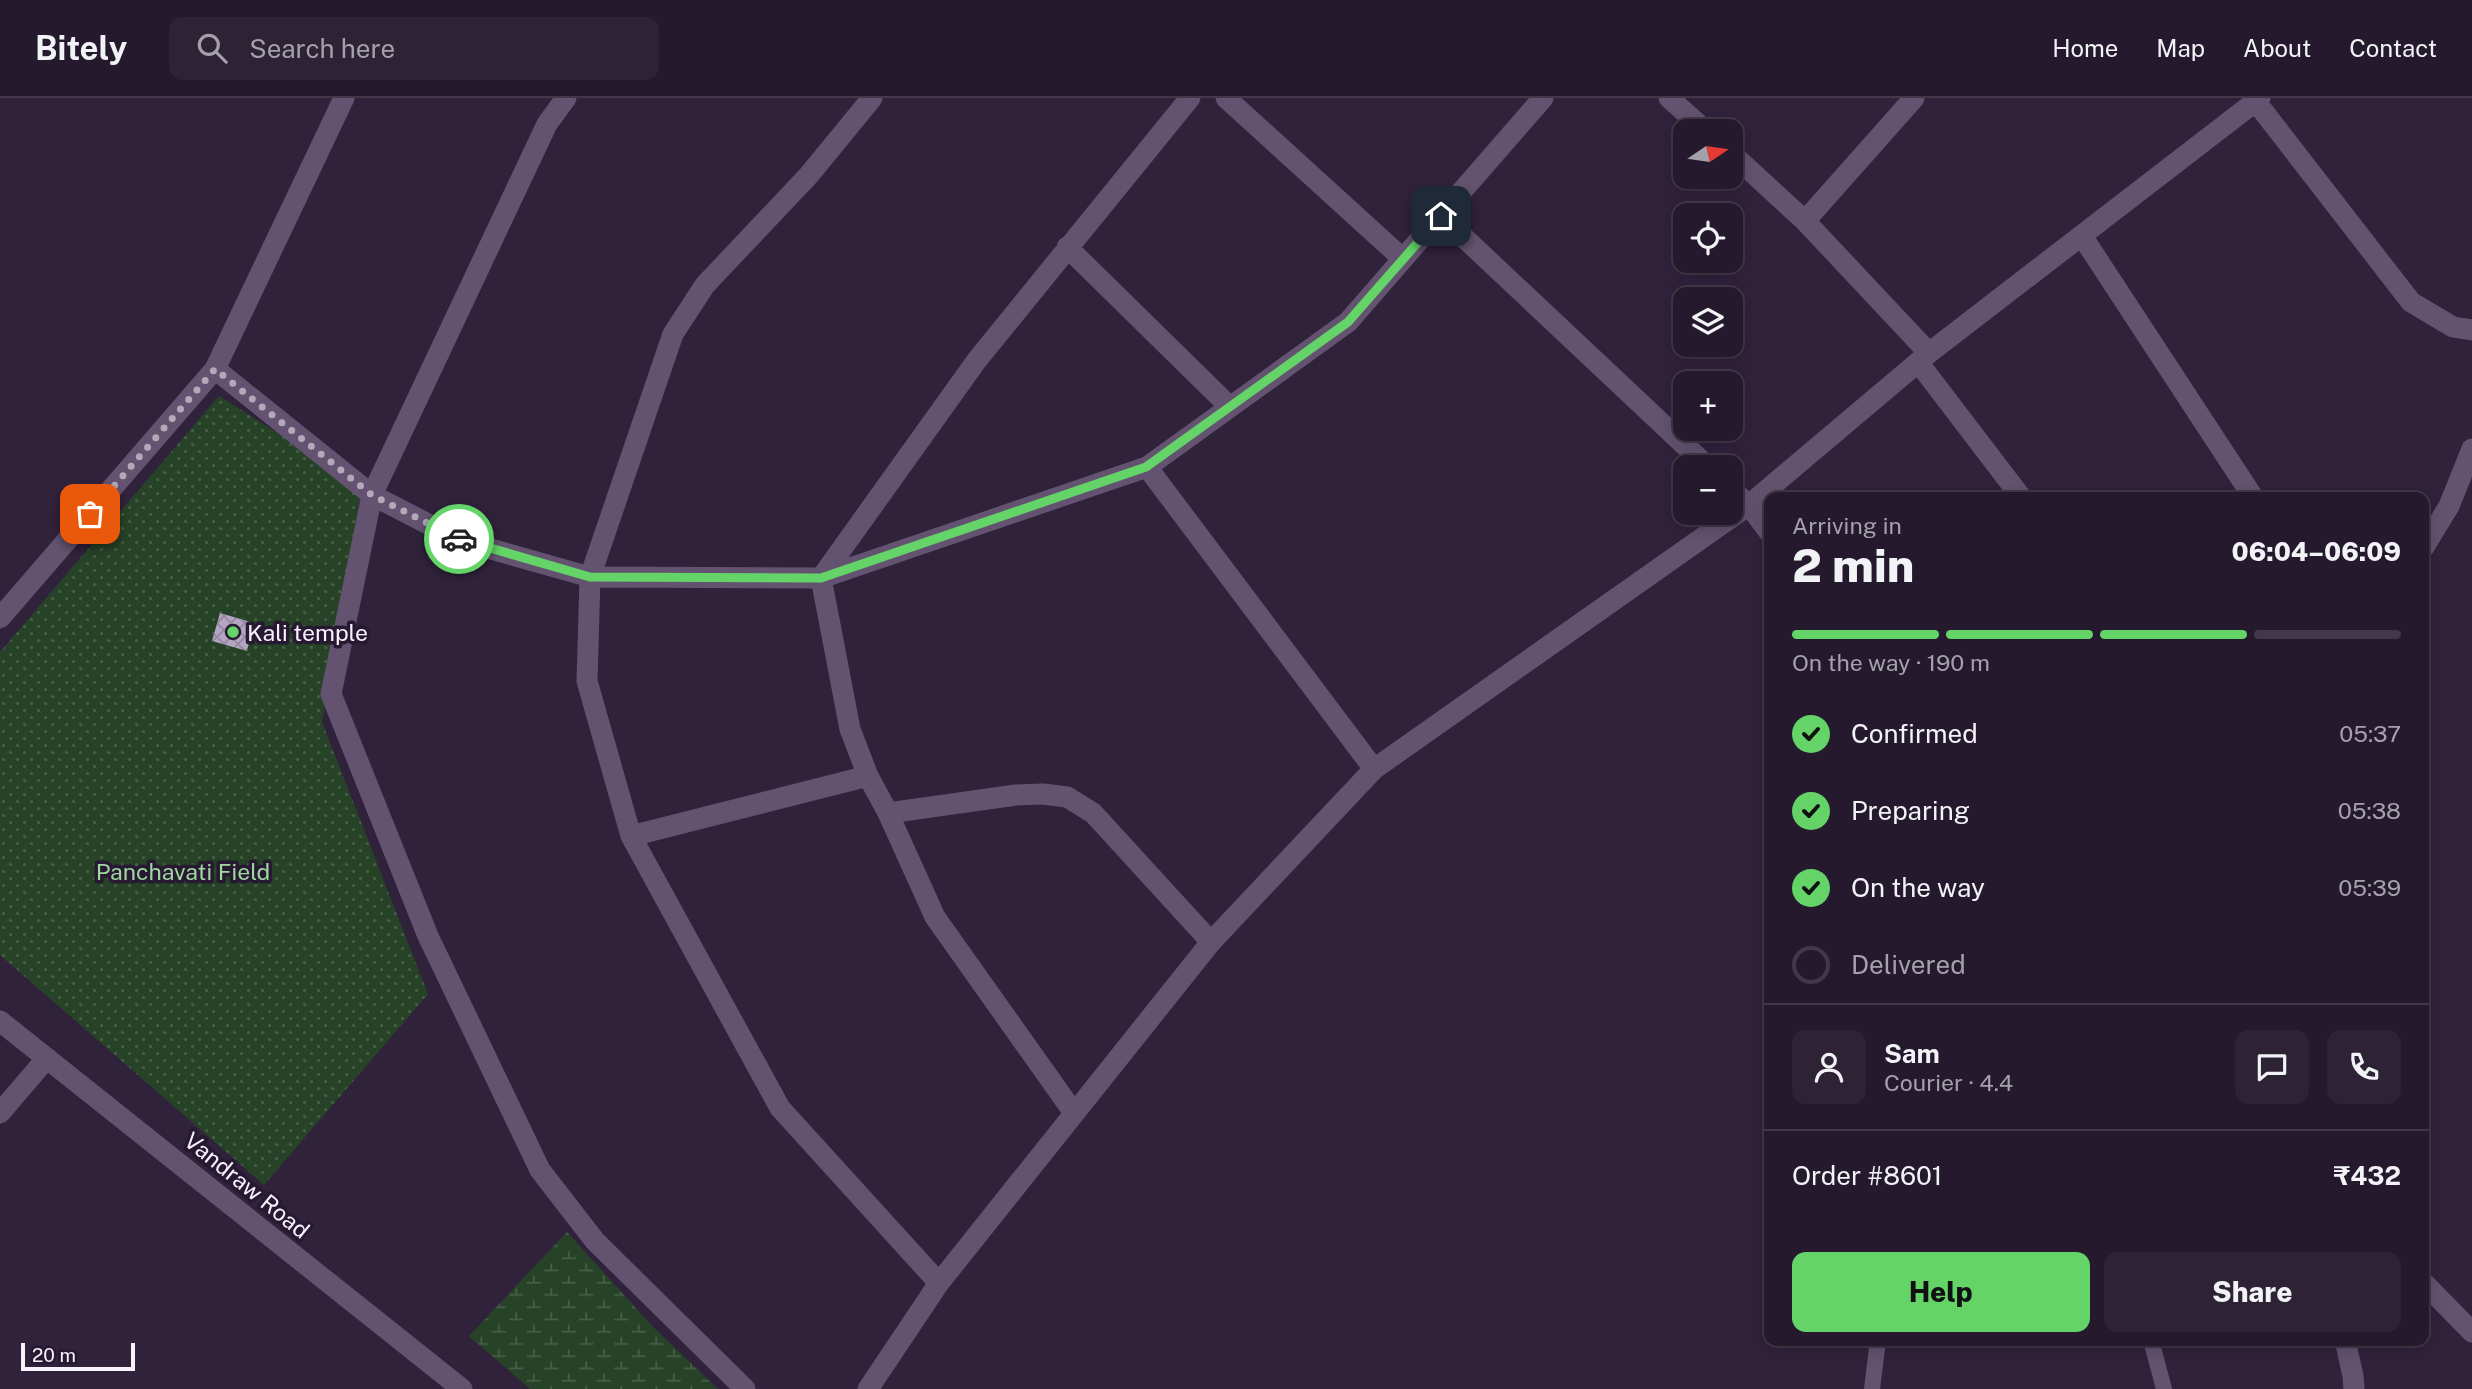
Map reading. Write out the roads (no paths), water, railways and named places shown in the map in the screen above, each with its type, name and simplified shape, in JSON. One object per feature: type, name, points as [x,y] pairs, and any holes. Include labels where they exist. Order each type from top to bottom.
[{"type":"street","points":[[0,618],[215,369],[344,98]]},
{"type":"street","points":[[566,98],[547,124],[372,495],[331,694],[428,936],[540,1170],[595,1241],[745,1389]]},
{"type":"street","points":[[872,98],[809,175],[705,285],[673,334],[590,577],[587,681],[631,836],[780,1108],[939,1283]]},
{"type":"street","points":[[1074,1113],[935,917],[888,813],[868,776],[850,729],[821,578],[978,360],[1190,98]]},
{"type":"street","points":[[1226,98],[1403,259]]},
{"type":"street","points":[[215,369],[372,495],[459,540],[590,577],[821,578],[1146,467],[1348,322],[1544,98]]},
{"type":"street","points":[[1670,98],[1693,119]]},
{"type":"street","points":[[1805,220],[1914,98]]},
{"type":"street","points":[[1764,492],[1924,357],[2257,99],[2411,302],[2453,327],[2472,330]]},
{"type":"street","points":[[1743,164],[1805,220],[1924,357],[2018,492]]},
{"type":"street","points":[[1441,216],[1695,455]]},
{"type":"street","points":[[2082,236],[2250,492]]},
{"type":"street","points":[[1067,247],[1230,407]]},
{"type":"street","points":[[2429,539],[2449,506],[2472,449]]},
{"type":"street","points":[[1146,467],[1374,769]]},
{"type":"street","points":[[868,1389],[939,1283],[1211,942],[1374,769],[1764,492]]},
{"type":"street","points":[[1743,500],[1764,525]]},
{"type":"street","points":[[631,836],[868,776]]},
{"type":"street","points":[[888,813],[1016,795],[1067,797],[1093,813],[1211,942]]},
{"type":"street","name":"Vandraw Road","points":[[0,1021],[462,1389]]},
{"type":"street","points":[[0,1113],[47,1058]]},
{"type":"street","points":[[2429,1288],[2472,1332]]},
{"type":"street","points":[[2346,1346],[2354,1389]]},
{"type":"lane","points":[[1872,1389],[1877,1346]]},
{"type":"lane","points":[[2153,1346],[2164,1389]]},
{"type":"place","name":"Kali temple","points":[[233,632]]},
{"type":"park label","name":"Panchavati Field","points":[[183,871]]}]
